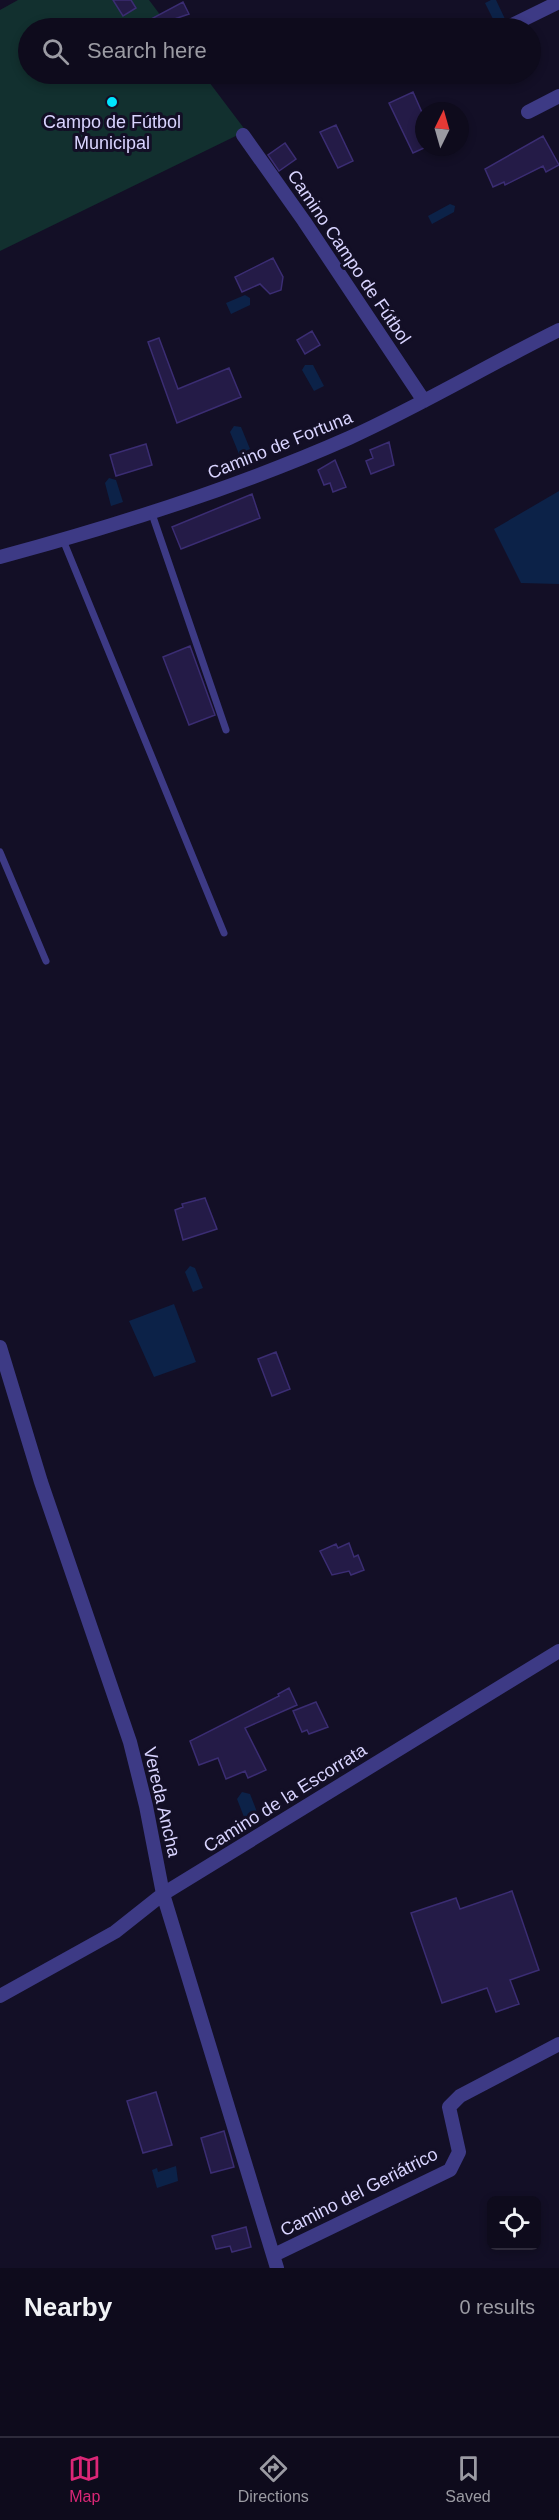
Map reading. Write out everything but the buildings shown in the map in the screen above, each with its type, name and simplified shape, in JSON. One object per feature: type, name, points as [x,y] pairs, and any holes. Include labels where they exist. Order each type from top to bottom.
[{"type":"street","points":[[526,18],[559,2]]},
{"type":"street","points":[[528,112],[559,96]]},
{"type":"street","name":"Camino Campo de Fútbol","points":[[243,135],[304,221],[424,401]]},
{"type":"street","name":"Camino de Fortuna","points":[[0,557],[152,514],[349,438],[559,330]]},
{"type":"street","name":"Vereda Ancha","points":[[0,1347],[41,1482],[130,1742],[146,1806],[163,1894],[276,2261]]},
{"type":"street","name":"Camino de la Escorrata","points":[[0,1996],[115,1932],[163,1894],[559,1651]]},
{"type":"street","name":"Camino del Geriátrico","points":[[276,2261],[450,2170],[459,2152],[449,2107],[460,2096],[559,2044]]},
{"type":"lane","points":[[152,514],[226,730]]},
{"type":"lane","points":[[63,540],[224,933]]},
{"type":"lane","points":[[0,852],[46,961]]},
{"type":"green space","name":"Campo de Fútbol Municipal","points":[[18,0],[149,0],[162,18],[18,18],[18,84],[211,84],[246,131],[0,251],[0,10]]},
{"type":"water","points":[[496,0],[505,18],[492,18],[485,3]]},
{"type":"water","points":[[450,204],[455,206],[454,212],[432,224],[428,216]]},
{"type":"water","points":[[245,295],[250,298],[250,305],[231,314],[226,303]]},
{"type":"water","points":[[305,365],[313,365],[324,386],[314,391],[302,370]]},
{"type":"water","points":[[234,426],[241,427],[250,449],[239,454],[230,432]]},
{"type":"water","points":[[109,478],[116,480],[123,502],[111,506],[105,483]]},
{"type":"water","points":[[559,491],[559,584],[521,583],[494,529]]},
{"type":"water","points":[[190,1266],[195,1268],[203,1288],[193,1292],[185,1272]]},
{"type":"water","points":[[174,1304],[196,1362],[154,1377],[129,1321]]},
{"type":"water","points":[[242,1792],[250,1794],[259,1817],[246,1822],[237,1799]]},
{"type":"water","points":[[176,2166],[178,2181],[157,2188],[152,2170],[157,2168],[158,2172]]},
{"type":"place","name":"Campo de Fútbol Municipal","points":[[112,102]]}]
